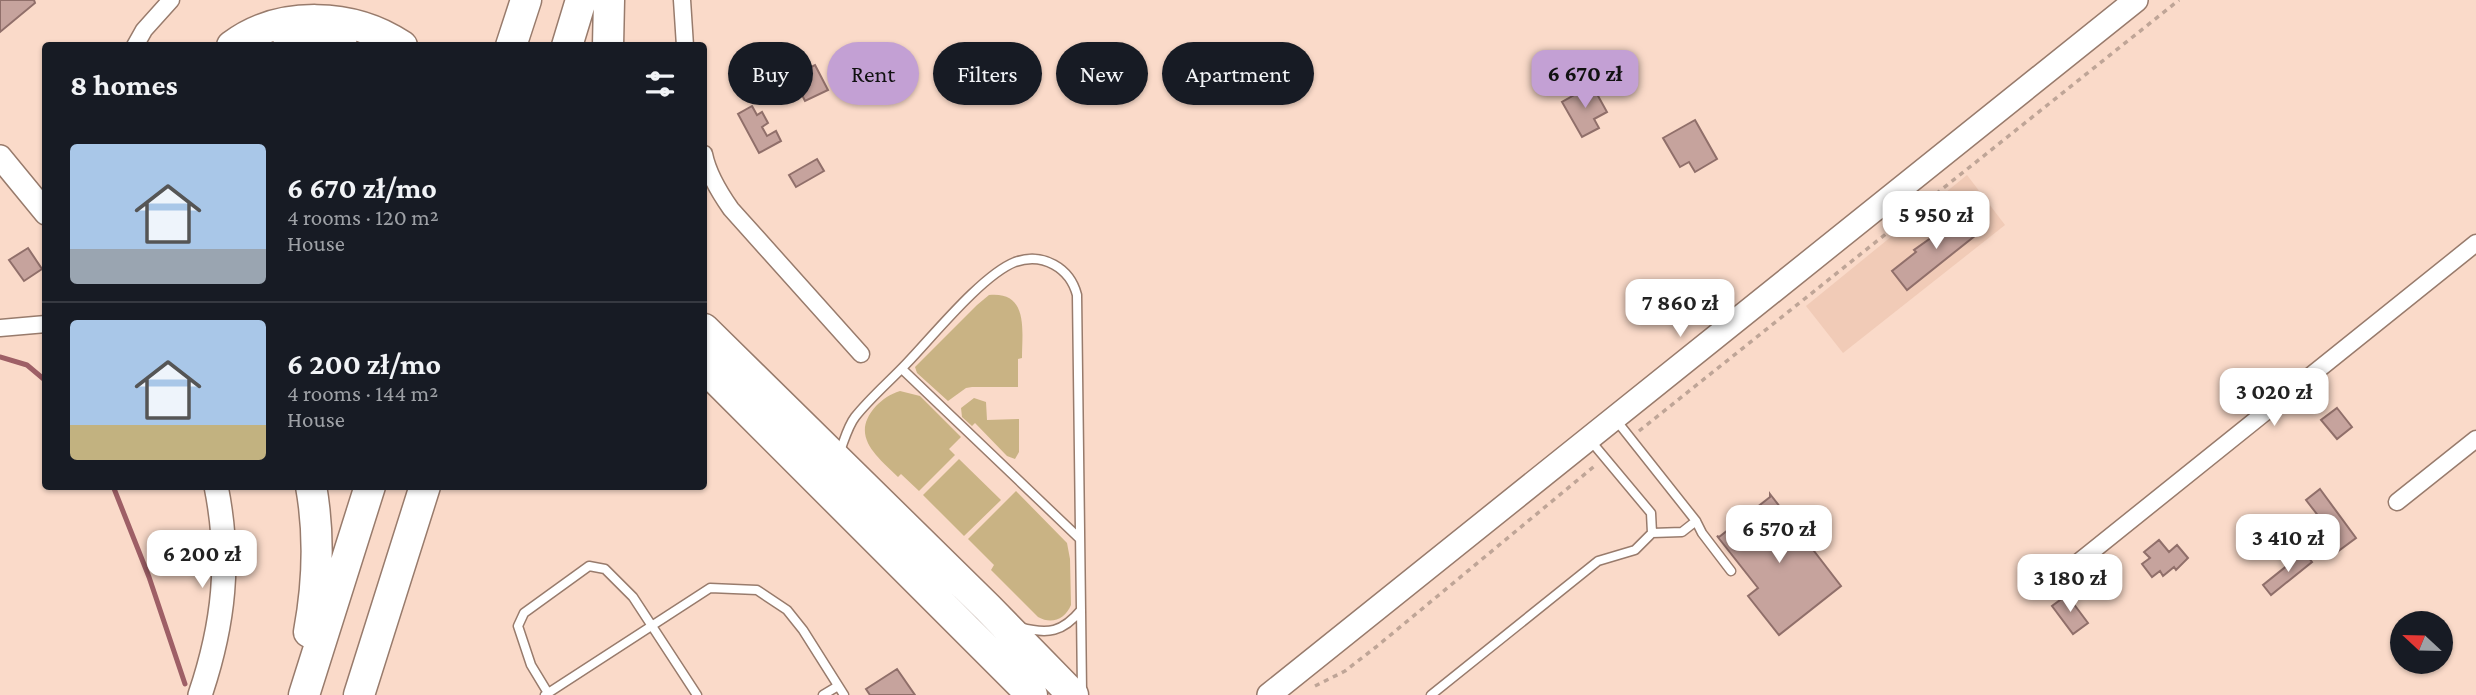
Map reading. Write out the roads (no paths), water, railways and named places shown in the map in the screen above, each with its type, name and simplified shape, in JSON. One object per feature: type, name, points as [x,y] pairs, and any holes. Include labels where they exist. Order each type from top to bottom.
[{"type":"highway","points":[[512,42],[526,0]]},
{"type":"highway","points":[[568,42],[581,0]]},
{"type":"highway","points":[[608,42],[609,0]]},
{"type":"highway","points":[[239,42],[273,26],[309,20],[345,22],[364,27],[394,42]]},
{"type":"highway","points":[[707,318],[742,366]]},
{"type":"highway","points":[[707,332],[1073,695]]},
{"type":"highway","points":[[707,370],[1032,695]]},
{"type":"highway","points":[[707,389],[773,436]]},
{"type":"highway","points":[[298,695],[317,581],[318,540],[312,490]]},
{"type":"highway","points":[[304,695],[369,490]]},
{"type":"highway","points":[[359,695],[424,490]]},
{"type":"highway","points":[[398,571],[438,490]]},
{"type":"street","points":[[137,42],[144,30],[171,0]]},
{"type":"street","points":[[682,0],[685,42]]},
{"type":"street","points":[[1270,692],[1590,440],[2136,0]]},
{"type":"street","points":[[0,157],[42,208]]},
{"type":"street","points":[[707,167],[731,209],[861,354]]},
{"type":"street","points":[[2050,585],[2476,243]]},
{"type":"street","points":[[0,328],[42,324]]},
{"type":"street","points":[[2398,502],[2476,439]]},
{"type":"street","points":[[200,695],[220,623],[224,590],[223,533],[217,490]]},
{"type":"lane","points":[[836,461],[853,419],[985,281],[1016,262],[1032,259],[1046,261],[1060,268],[1073,281],[1077,295],[1082,695]]},
{"type":"lane","points":[[902,369],[1079,538]]},
{"type":"lane","points":[[1616,419],[1696,521],[1731,571]]},
{"type":"lane","points":[[1590,440],[1651,513],[1652,533]]},
{"type":"lane","points":[[1431,695],[1598,561],[1635,550],[1652,533],[1682,532],[1696,521]]},
{"type":"lane","points":[[697,695],[651,626],[619,582],[605,569],[589,566],[524,613],[518,626],[531,664],[547,694],[651,626],[710,588],[757,590],[787,610],[803,630],[844,695]]},
{"type":"lane","points":[[998,619],[1036,631],[1058,630],[1069,625],[1081,610]]},
{"type":"lane","points":[[823,695],[838,686]]},
{"type":"waterway","points":[[0,357],[27,365],[42,378]]},
{"type":"waterway","points":[[115,490],[149,577],[185,684]]}]
